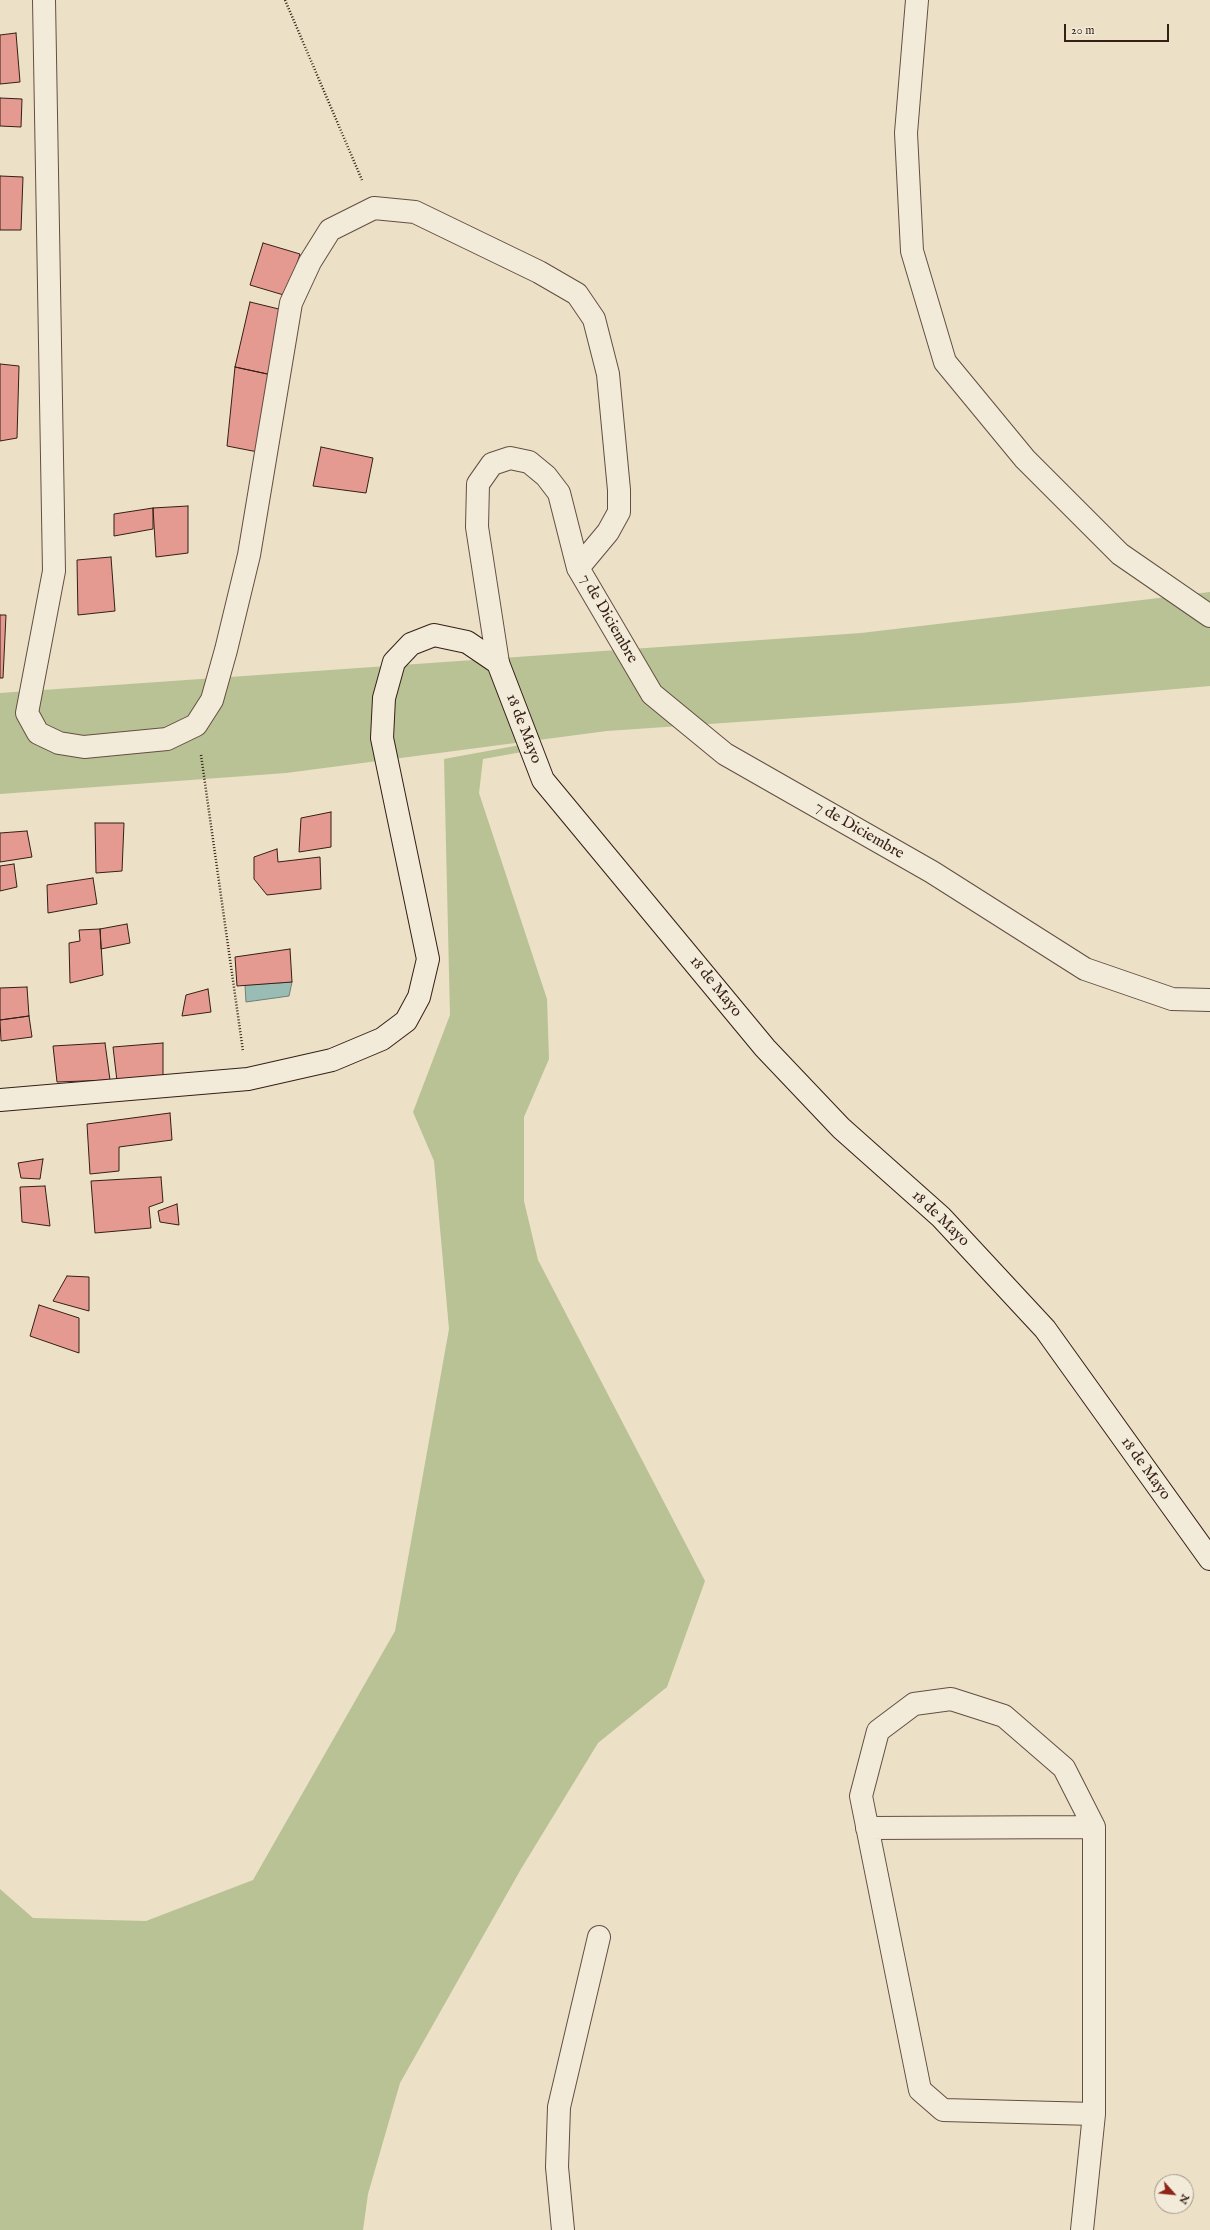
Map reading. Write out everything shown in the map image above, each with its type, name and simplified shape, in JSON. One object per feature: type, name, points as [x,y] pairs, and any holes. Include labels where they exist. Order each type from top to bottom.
[{"type":"street","points":[[44,0],[54,570],[28,713],[38,733],[59,743],[84,747],[167,739],[196,725],[212,700],[226,650],[248,555],[291,303],[310,262],[330,230],[374,208],[415,212],[539,272],[577,294],[594,319],[608,374],[619,490],[619,512],[608,532],[578,568]]},
{"type":"street","points":[[917,0],[906,133],[912,251],[946,362],[1025,459],[1120,554],[1210,616]]},
{"type":"street","name":"18 de Mayo","points":[[578,568],[559,493],[546,476],[529,462],[516,459],[510,458],[492,464],[478,484],[477,527],[498,663],[543,780],[765,1048],[840,1128],[940,1217],[1045,1329],[1210,1559]]},
{"type":"street","name":"7 de Diciembre","points":[[578,568],[652,694],[725,754],[932,872],[1085,969],[1172,999],[1210,1000]]},
{"type":"street","points":[[0,1100],[248,1079],[332,1060],[382,1039],[406,1021],[419,997],[428,959],[382,738],[384,698],[394,662],[412,644],[434,634],[467,642],[498,663]]},
{"type":"street","points":[[1082,2230],[1094,2114],[1094,1827],[1064,1768],[1004,1716],[951,1699],[914,1704],[878,1730],[861,1796],[920,2090],[943,2110],[1094,2114]]},
{"type":"street","points":[[867,1828],[1094,1827]]},
{"type":"street","points":[[563,2230],[557,2167],[559,2107],[599,1938]]},
{"type":"path","points":[[285,0],[374,208]]},
{"type":"path","points":[[196,725],[248,1079]]},
{"type":"green space","points":[[1210,592],[1210,686],[1015,703],[607,731],[286,773],[0,794],[0,693],[861,633]]},
{"type":"green space","points":[[531,743],[533,750],[483,759],[479,793],[547,999],[549,1059],[524,1117],[524,1201],[538,1260],[705,1581],[667,1687],[598,1743],[521,1869],[400,2083],[368,2194],[363,2230],[0,2230],[0,1889],[33,1918],[146,1921],[253,1880],[395,1631],[449,1329],[434,1161],[413,1112],[450,1015],[444,759]]},
{"type":"water","points":[[292,982],[289,996],[246,1002],[245,985]]},
{"type":"building","points":[[16,33],[20,82],[0,84],[0,35]]},
{"type":"building","points":[[0,98],[22,99],[21,127],[0,126]]},
{"type":"building","points":[[0,176],[23,177],[21,230],[0,230]]},
{"type":"building","points":[[263,243],[300,254],[287,296],[250,285]]},
{"type":"building","points":[[250,302],[287,311],[272,375],[235,367]]},
{"type":"building","points":[[0,364],[19,366],[17,438],[0,441]]},
{"type":"building","points":[[235,367],[272,375],[258,452],[227,446]]},
{"type":"building","points":[[321,447],[373,458],[366,493],[313,486]]},
{"type":"building","points":[[188,506],[188,553],[156,557],[153,508]]},
{"type":"building","points":[[153,508],[153,529],[114,536],[114,514]]},
{"type":"building","points":[[111,557],[115,611],[78,615],[77,560]]},
{"type":"building","points":[[0,615],[6,615],[3,678],[0,678]]},
{"type":"building","points":[[331,812],[331,847],[299,852],[301,818]]},
{"type":"building","points":[[95,823],[124,823],[122,871],[96,873]]},
{"type":"building","points":[[27,831],[32,857],[0,862],[0,833]]},
{"type":"building","points":[[277,849],[278,862],[320,857],[321,889],[267,895],[254,879],[254,857]]},
{"type":"building","points":[[14,864],[17,887],[0,891],[0,866]]},
{"type":"building","points":[[93,878],[97,904],[48,913],[47,885]]},
{"type":"building","points":[[127,924],[130,943],[101,949],[100,929]]},
{"type":"building","points":[[100,929],[103,975],[70,983],[69,943],[80,941],[79,930]]},
{"type":"building","points":[[290,949],[292,982],[237,986],[235,957]]},
{"type":"building","points":[[27,987],[29,1016],[0,1020],[0,988]]},
{"type":"building","points":[[208,989],[211,1012],[182,1016],[186,995]]},
{"type":"building","points":[[29,1016],[32,1037],[1,1041],[0,1020]]},
{"type":"building","points":[[105,1043],[110,1080],[57,1082],[53,1046]]},
{"type":"building","points":[[163,1043],[163,1076],[117,1081],[113,1047]]},
{"type":"building","points":[[170,1113],[172,1140],[119,1147],[119,1171],[90,1174],[87,1124]]},
{"type":"building","points":[[43,1159],[40,1179],[21,1178],[18,1163]]},
{"type":"building","points":[[161,1177],[163,1202],[149,1207],[151,1228],[95,1233],[91,1181]]},
{"type":"building","points":[[45,1186],[50,1226],[22,1222],[20,1187]]},
{"type":"building","points":[[177,1204],[179,1225],[160,1222],[158,1211]]},
{"type":"building","points":[[67,1276],[89,1277],[89,1311],[53,1301]]},
{"type":"building","points":[[39,1305],[79,1318],[79,1353],[30,1336]]}]
